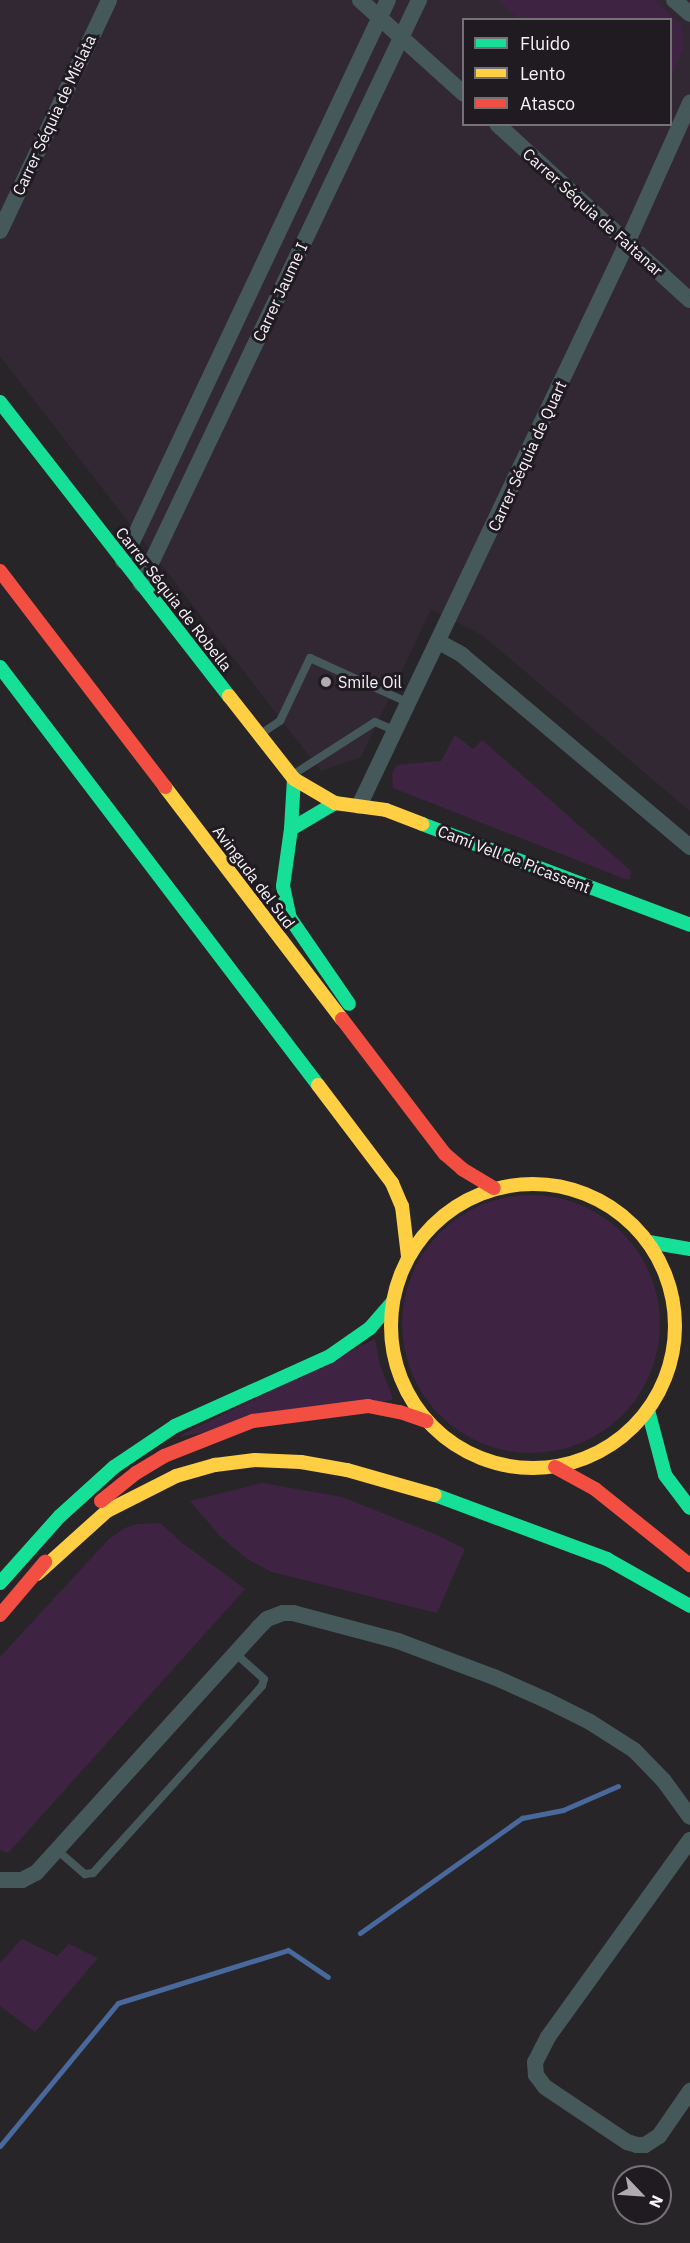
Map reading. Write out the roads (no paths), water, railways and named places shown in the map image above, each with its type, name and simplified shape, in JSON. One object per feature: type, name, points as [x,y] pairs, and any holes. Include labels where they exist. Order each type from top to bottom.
[{"type":"main road","name":"Carrer Séquia de Robella","points":[[0,402],[292,777],[335,803]]},
{"type":"main road","name":"Avinguda del Sud","points":[[0,571],[445,1154],[462,1169],[494,1188]]},
{"type":"main road","points":[[0,667],[392,1183],[402,1206],[408,1256]]},
{"type":"main road","points":[[292,777],[291,829],[283,886],[290,918],[378,1046],[403,1100]]},
{"type":"main road","points":[[291,829],[335,803]]},
{"type":"main road","name":"Camí Vell de Picassent","points":[[335,803],[386,810],[690,925]]},
{"type":"main road","points":[[537,1182],[580,1190],[619,1211],[649,1242],[669,1284],[676,1330],[668,1372],[648,1410],[615,1442],[591,1456],[555,1467],[508,1467],[463,1451],[426,1421],[404,1389],[392,1352],[392,1303],[396,1283],[408,1256],[431,1226],[460,1203],[494,1188],[537,1182]]},
{"type":"main road","points":[[649,1242],[690,1249]]},
{"type":"main road","points":[[0,1582],[60,1516],[114,1467],[175,1426],[330,1356],[370,1328],[392,1303]]},
{"type":"main road","points":[[676,1330],[690,1315]]},
{"type":"main road","points":[[0,1615],[37,1574],[62,1540],[110,1493],[164,1456],[204,1438],[253,1421],[283,1415],[368,1406],[400,1412],[426,1421]]},
{"type":"main road","points":[[648,1410],[665,1475],[690,1508]]},
{"type":"main road","points":[[37,1574],[107,1511],[176,1476],[225,1463],[255,1460],[290,1461],[346,1470],[459,1501],[607,1559],[690,1606]]},
{"type":"main road","points":[[555,1467],[595,1489],[690,1565]]},
{"type":"street","name":"Carrer Séquia de Mislata","points":[[0,231],[109,0]]},
{"type":"street","points":[[360,0],[462,92]]},
{"type":"street","name":"Carrer Jaume I","points":[[123,561],[388,0]]},
{"type":"street","name":"Carrer Jaume I","points":[[141,584],[419,0]]},
{"type":"street","points":[[674,0],[690,15]]},
{"type":"street","name":"Carrer Séquia de Quart","points":[[359,806],[410,704],[627,243],[690,103]]},
{"type":"street","name":"Carrer Séquia de Faitanar","points":[[499,126],[690,300]]},
{"type":"street","points":[[439,642],[462,655],[690,847]]},
{"type":"street","points":[[0,1880],[14,1881],[30,1877],[267,1619],[283,1613],[293,1613],[398,1641],[446,1658],[546,1700],[618,1738],[648,1763],[690,1817]]},
{"type":"street","points":[[690,1840],[538,2051],[535,2062],[539,2081],[627,2142],[645,2145],[659,2136],[690,2091]]},
{"type":"lane","points":[[260,735],[280,721],[310,658],[410,704]]},
{"type":"lane","points":[[292,777],[375,722],[396,731]]},
{"type":"lane","points":[[57,1850],[85,1874],[93,1873],[262,1686],[264,1679],[235,1653]]},
{"type":"waterway","points":[[360,1933],[522,1818],[563,1810],[618,1786]]},
{"type":"waterway","points":[[0,2146],[118,2003],[288,1950],[328,1977]]},
{"type":"place","name":"Smile Oil","points":[[326,682]]}]
